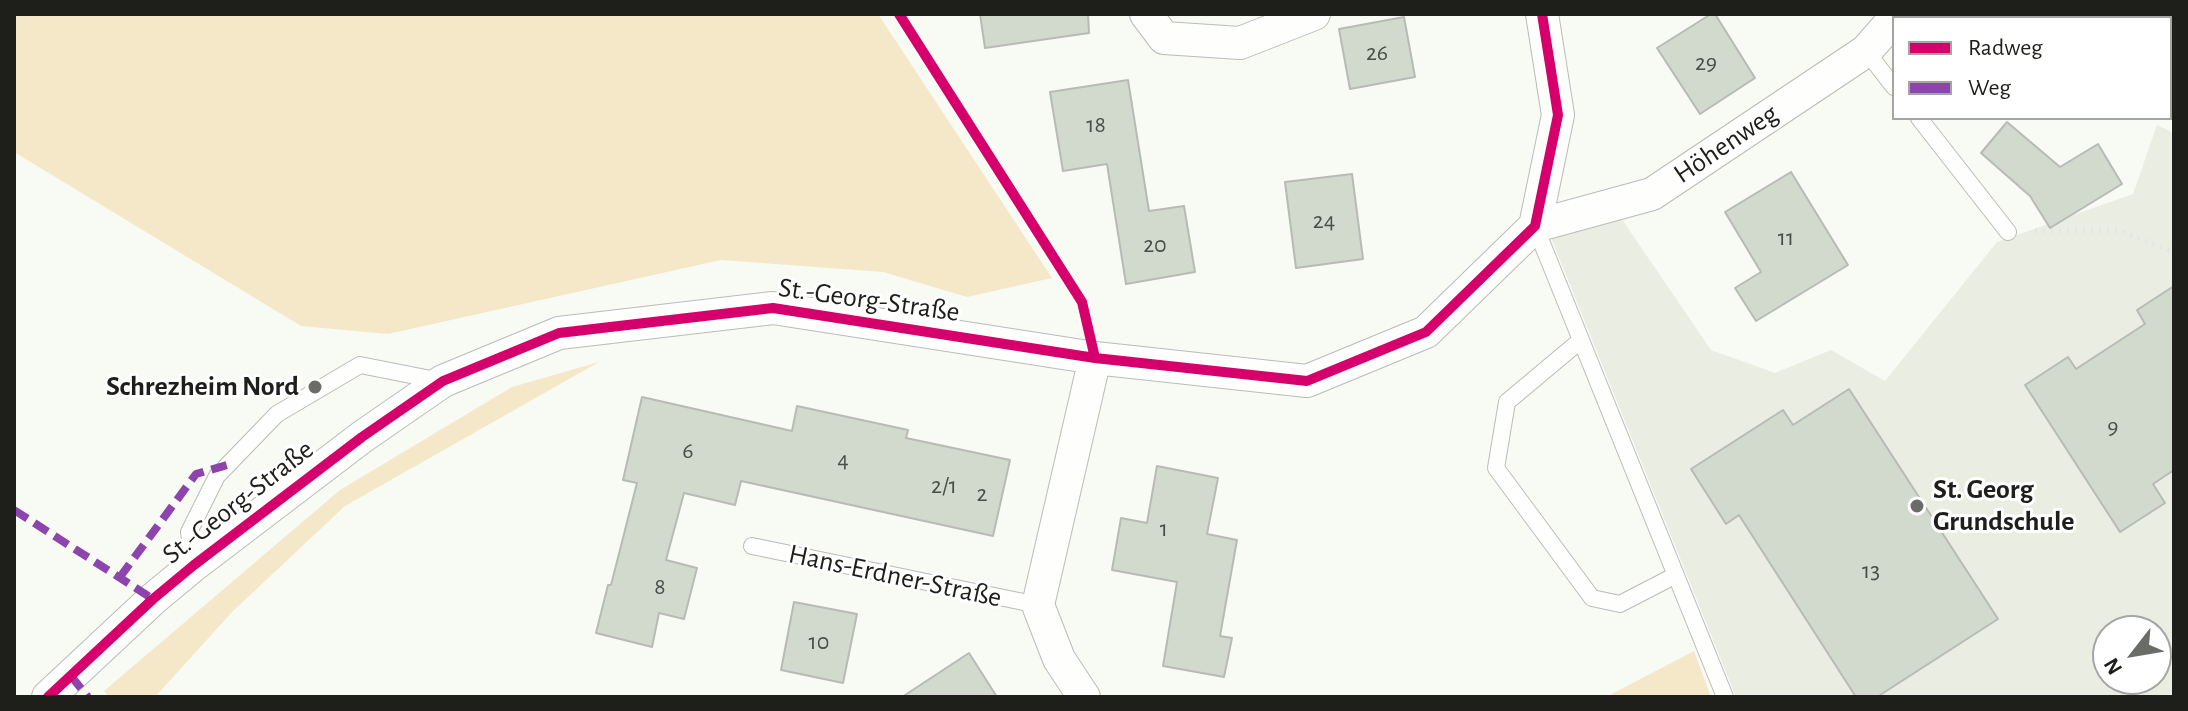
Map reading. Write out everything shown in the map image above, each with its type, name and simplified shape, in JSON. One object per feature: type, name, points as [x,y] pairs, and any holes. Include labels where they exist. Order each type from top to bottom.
[{"type":"street","points":[[1146,14],[1164,38],[1240,43],[1314,14]]},
{"type":"street","points":[[1535,226],[1558,115],[1542,14]]},
{"type":"street","name":"Höhenweg","points":[[1535,226],[1652,194],[1866,51],[1892,22]]},
{"type":"street","name":"St.-Georg-Straße","points":[[48,697],[194,565],[362,437],[443,381],[559,333],[773,308],[1095,358],[1307,381],[1426,332],[1535,226]]},
{"type":"street","name":"Hans-Erdner-Straße","points":[[1084,697],[1059,659],[1038,605],[1095,358]]},
{"type":"lane","points":[[1866,51],[1892,84]]},
{"type":"lane","points":[[1921,120],[2008,232]]},
{"type":"lane","points":[[1535,226],[1725,697]]},
{"type":"lane","points":[[1581,340],[1507,402],[1496,468],[1592,598],[1620,604],[1676,575]]},
{"type":"lane","points":[[194,565],[189,532],[217,476],[277,414],[360,365],[443,381]]},
{"type":"lane","name":"Hans-Erdner-Straße","points":[[752,546],[1038,605]]},
{"type":"path","points":[[2008,232],[2120,231],[2174,252]]},
{"type":"shaded area","points":[[14,14],[878,14],[1052,278],[967,297],[883,272],[721,260],[388,334],[301,326],[14,152]]},
{"type":"shaded area","name":"St. Georg Grundschule","points":[[2157,125],[2174,133],[2174,697],[1736,697],[1550,235],[1619,215],[1711,350],[1775,373],[1831,350],[1885,381],[1997,242],[2133,194]]},
{"type":"shaded area","points":[[599,362],[345,506],[232,612],[155,697],[109,697],[104,691],[340,490],[512,387]]},
{"type":"shaded area","points":[[1694,651],[1711,697],[1606,697]]},
{"type":"building","points":[[980,14],[1088,14],[1089,33],[985,48]]},
{"type":"building","points":[[1715,14],[1755,78],[1700,114],[1657,48]]},
{"type":"building","points":[[1404,17],[1415,77],[1350,89],[1339,29]]},
{"type":"building","points":[[1128,80],[1149,211],[1184,206],[1195,272],[1126,284],[1107,164],[1063,171],[1050,92]]},
{"type":"building","points":[[2007,122],[2060,167],[2098,144],[2122,184],[2050,228],[2030,196],[1981,153]]},
{"type":"building","points":[[1791,172],[1848,265],[1756,321],[1735,288],[1761,272],[1725,212]]},
{"type":"building","points":[[1352,174],[1363,259],[1296,268],[1285,182]]},
{"type":"building","points":[[2174,286],[2174,470],[2153,484],[2165,503],[2120,532],[2025,385],[2068,357],[2076,369],[2145,324],[2137,310]]},
{"type":"building","points":[[1849,389],[1998,619],[1877,697],[1856,697],[1739,515],[1726,524],[1691,469],[1783,410],[1793,425]]},
{"type":"building","points":[[642,397],[792,431],[797,406],[908,430],[906,438],[1010,460],[993,536],[741,481],[735,505],[684,493],[666,560],[697,568],[684,619],[659,613],[652,647],[596,633],[637,483],[623,480]]},
{"type":"building","points":[[1157,466],[1218,478],[1207,534],[1237,540],[1220,636],[1232,638],[1224,677],[1163,666],[1177,582],[1112,570],[1121,518],[1147,523]]},
{"type":"building","points":[[794,602],[857,614],[843,683],[781,670]]},
{"type":"building","points":[[969,653],[997,697],[902,697]]},
{"type":"marked path","points":[[120,577],[196,474],[227,465]]},
{"type":"marked path","points":[[14,510],[153,599]]},
{"type":"marked path","points":[[71,676],[88,697]]},
{"type":"cycle path","points":[[899,14],[1082,302],[1095,358]]},
{"type":"cycle path","points":[[48,697],[194,565],[362,437],[443,381],[559,333],[773,308],[1095,358],[1307,381],[1426,332],[1535,226],[1558,115],[1542,14]]},
{"type":"place","name":"Schrezheim Nord","points":[[315,387]]},
{"type":"place","name":"St. Georg Grundschule","points":[[1917,506]]}]
